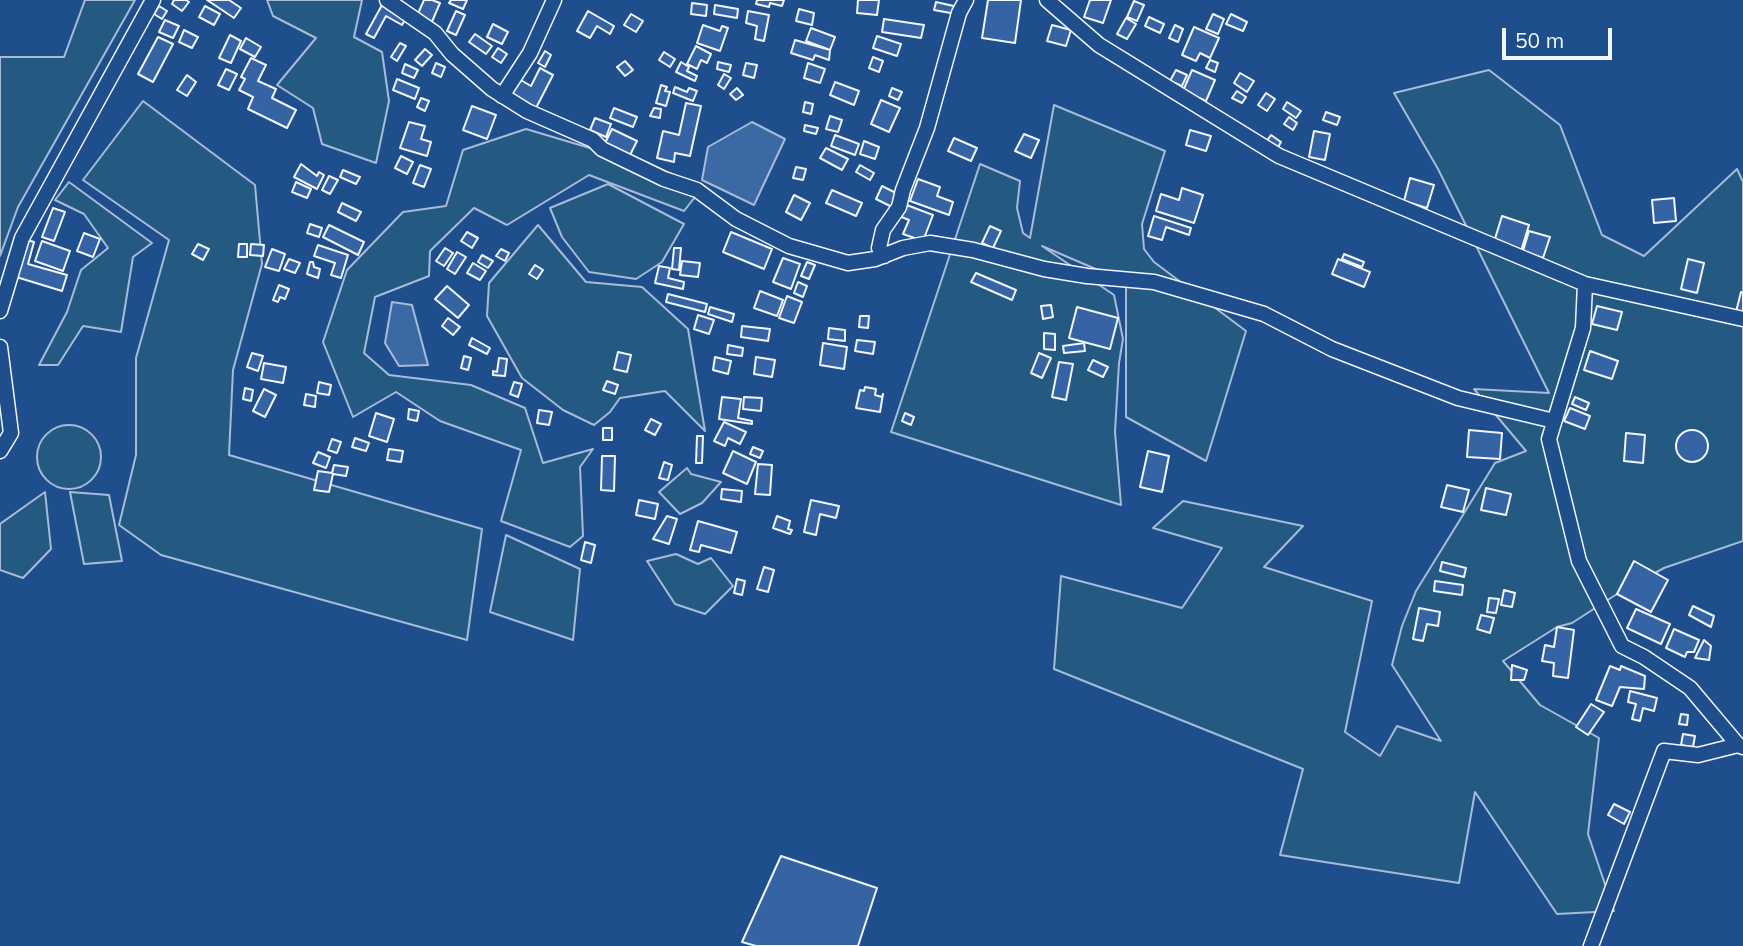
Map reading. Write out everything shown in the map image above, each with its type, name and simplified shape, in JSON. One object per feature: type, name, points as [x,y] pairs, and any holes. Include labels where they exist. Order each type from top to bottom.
[{"type":"street","points":[[0,311],[22,239],[153,0]]},
{"type":"street","points":[[387,0],[435,33],[452,54],[502,96],[527,111],[593,140],[602,149],[664,179],[698,190],[736,219],[789,246],[848,263],[930,243],[973,250],[1044,269],[1154,282],[1264,314],[1332,349],[1458,398],[1554,421]]},
{"type":"street","points":[[502,96],[530,53],[554,0]]},
{"type":"street","points":[[884,256],[879,248],[883,230],[899,207],[927,128],[959,13],[966,0]]},
{"type":"street","points":[[1047,0],[1099,45],[1279,156],[1585,284],[1743,319]]},
{"type":"street","points":[[1585,284],[1583,328],[1549,439],[1579,561],[1622,646],[1644,657],[1690,688],[1740,746],[1698,755],[1664,751],[1591,946]]},
{"type":"street","points":[[0,346],[11,433],[0,450]]},
{"type":"shaded area","points":[[85,0],[135,0],[18,207],[0,256],[0,57],[64,57]]},
{"type":"shaded area","points":[[267,0],[362,0],[354,37],[382,52],[389,101],[376,163],[322,144],[313,108],[277,85],[316,38],[273,16]]},
{"type":"shaded area","points":[[1489,70],[1560,125],[1602,235],[1644,256],[1737,169],[1743,182],[1743,541],[1664,568],[1572,623],[1557,627],[1503,661],[1540,705],[1599,738],[1588,834],[1614,911],[1557,914],[1475,792],[1459,883],[1280,855],[1303,769],[1054,669],[1061,576],[1182,608],[1222,548],[1153,528],[1183,501],[1303,526],[1264,567],[1372,601],[1345,732],[1380,756],[1397,726],[1441,741],[1392,665],[1402,626],[1416,591],[1495,463],[1526,451],[1474,389],[1549,393],[1438,169],[1394,93]]},
{"type":"shaded area","points":[[143,101],[255,185],[262,264],[233,370],[229,455],[482,529],[467,640],[161,555],[119,525],[136,455],[136,358],[169,240],[83,180]]},
{"type":"shaded area","points":[[1054,105],[1165,151],[1142,224],[1144,249],[1154,262],[1246,331],[1206,461],[1126,417],[1126,282],[1042,246],[1114,295],[1123,339],[1115,432],[1121,505],[891,432],[980,164],[1020,181],[1017,208],[1023,233],[1030,238]]},
{"type":"shaded area","points":[[752,122],[785,139],[754,205],[702,180],[708,147]]},
{"type":"shaded area","points":[[526,129],[610,154],[695,197],[684,211],[589,175],[507,225],[474,208],[430,251],[429,276],[375,297],[364,353],[389,375],[471,385],[525,408],[543,463],[593,449],[580,467],[583,536],[570,547],[501,521],[521,450],[440,421],[396,392],[353,417],[323,342],[347,270],[403,212],[446,206],[463,150]]},
{"type":"shaded area","points":[[69,182],[152,243],[133,257],[121,332],[83,326],[58,365],[39,365],[67,312],[81,270],[108,248],[84,214],[55,200]]},
{"type":"shaded area","points":[[608,184],[684,224],[662,262],[636,279],[589,272],[562,237],[550,208]]},
{"type":"shaded area","points":[[538,225],[586,282],[642,287],[688,329],[705,431],[665,391],[620,398],[610,412],[594,425],[563,410],[522,378],[487,316],[489,283]]},
{"type":"shaded area","points":[[392,302],[412,305],[428,365],[399,366],[385,343]]},
{"type":"shaded area","points":[[69,425],[81,427],[92,434],[99,445],[99,469],[92,480],[81,487],[69,489],[57,487],[46,480],[39,469],[37,457],[39,445],[46,434],[57,427]]},
{"type":"shaded area","points":[[687,468],[691,474],[721,482],[702,503],[680,514],[659,492]]},
{"type":"shaded area","points":[[45,492],[51,549],[23,578],[0,570],[0,524]]},
{"type":"shaded area","points":[[70,492],[109,495],[122,561],[84,564]]},
{"type":"shaded area","points":[[506,535],[580,569],[573,640],[490,612]]},
{"type":"shaded area","points":[[676,554],[698,564],[711,558],[733,586],[705,614],[675,604],[647,561]]},
{"type":"building","points":[[174,0],[189,2],[182,11],[172,4]]},
{"type":"building","points":[[207,0],[229,0],[241,8],[234,18]]},
{"type":"building","points":[[424,0],[440,3],[431,24],[416,18]]},
{"type":"building","points":[[451,0],[467,0],[463,9],[449,3]]},
{"type":"building","points":[[757,0],[784,0],[782,6],[770,3],[769,7],[756,4]]},
{"type":"building","points":[[858,0],[879,0],[877,15],[857,13]]},
{"type":"building","points":[[988,0],[1021,0],[1015,43],[982,38]]},
{"type":"building","points":[[1090,0],[1111,0],[1103,23],[1084,17]]},
{"type":"building","points":[[1134,1],[1144,5],[1137,21],[1127,17]]},
{"type":"building","points":[[936,2],[958,7],[956,14],[934,10]]},
{"type":"building","points":[[692,3],[707,5],[706,16],[691,14]]},
{"type":"building","points":[[382,5],[406,18],[402,25],[386,16],[374,38],[366,34]]},
{"type":"building","points":[[715,5],[738,9],[737,18],[714,14]]},
{"type":"building","points":[[159,6],[167,11],[162,19],[154,14]]},
{"type":"building","points":[[205,6],[220,14],[214,25],[199,17]]},
{"type":"building","points":[[799,9],[814,13],[812,25],[796,21]]},
{"type":"building","points":[[456,11],[465,15],[456,35],[447,31]]},
{"type":"building","points":[[588,11],[614,26],[610,34],[597,26],[590,38],[577,31]]},
{"type":"building","points":[[748,11],[769,15],[764,41],[755,39],[757,26],[746,23]]},
{"type":"building","points":[[631,14],[643,21],[636,32],[624,25]]},
{"type":"building","points":[[1213,14],[1224,19],[1218,34],[1206,29]]},
{"type":"building","points":[[1231,14],[1247,22],[1243,31],[1226,24]]},
{"type":"building","points":[[1149,17],[1164,24],[1160,33],[1145,26]]},
{"type":"building","points":[[1126,18],[1136,24],[1127,39],[1117,34]]},
{"type":"building","points":[[884,19],[924,25],[921,38],[882,32]]},
{"type":"building","points":[[165,20],[179,26],[173,38],[159,32]]},
{"type":"building","points":[[493,24],[508,32],[502,44],[487,37]]},
{"type":"building","points":[[703,25],[720,31],[722,26],[728,28],[720,51],[697,43]]},
{"type":"building","points":[[1052,25],[1071,30],[1066,46],[1047,41]]},
{"type":"building","points":[[1175,25],[1183,29],[1178,42],[1169,38]]},
{"type":"building","points":[[1194,27],[1219,38],[1210,58],[1200,53],[1196,61],[1182,55]]},
{"type":"building","points":[[811,28],[835,37],[830,50],[806,41]]},
{"type":"building","points":[[184,30],[198,37],[192,48],[179,42]]},
{"type":"building","points":[[475,34],[492,46],[486,54],[469,42]]},
{"type":"building","points":[[230,35],[241,41],[231,63],[219,58]]},
{"type":"building","points":[[877,36],[901,44],[897,56],[873,48]]},
{"type":"building","points":[[158,37],[173,44],[153,82],[138,74]]},
{"type":"building","points":[[246,38],[261,47],[255,57],[240,49]]},
{"type":"building","points":[[795,40],[830,50],[829,60],[815,55],[813,60],[791,53]]},
{"type":"building","points":[[400,43],[406,46],[397,61],[391,57]]},
{"type":"building","points":[[696,46],[711,54],[707,63],[701,60],[697,69],[687,64]]},
{"type":"building","points":[[498,48],[507,54],[501,63],[492,57]]},
{"type":"building","points":[[425,49],[432,55],[422,66],[415,60]]},
{"type":"building","points":[[545,51],[551,55],[545,67],[538,63]]},
{"type":"building","points":[[664,52],[675,59],[670,67],[659,60]]},
{"type":"building","points":[[873,57],[883,61],[879,72],[869,68]]},
{"type":"building","points":[[251,58],[266,65],[258,81],[276,89],[272,98],[296,110],[287,128],[248,109],[253,97],[239,90],[245,79],[241,77]]},
{"type":"building","points":[[1210,60],[1218,63],[1215,72],[1206,68]]},
{"type":"building","points":[[625,61],[633,70],[625,76],[617,67]]},
{"type":"building","points":[[681,62],[689,67],[687,71],[697,76],[695,81],[676,72]]},
{"type":"building","points":[[718,62],[731,65],[729,72],[717,69]]},
{"type":"building","points":[[436,63],[445,67],[441,77],[432,73]]},
{"type":"building","points":[[746,63],[757,65],[754,78],[743,75]]},
{"type":"building","points":[[808,63],[825,69],[820,83],[804,78]]},
{"type":"building","points":[[405,64],[418,70],[414,78],[402,73]]},
{"type":"building","points":[[540,68],[553,75],[536,108],[510,94],[519,79],[531,86]]},
{"type":"building","points":[[226,69],[237,74],[229,90],[218,85]]},
{"type":"building","points":[[1176,70],[1187,75],[1182,86],[1170,81]]},
{"type":"building","points":[[1192,70],[1215,80],[1206,101],[1183,91]]},
{"type":"building","points":[[1240,73],[1254,81],[1247,92],[1234,83]]},
{"type":"building","points":[[724,74],[731,78],[724,89],[718,85]]},
{"type":"building","points":[[187,75],[196,82],[187,96],[177,90]]},
{"type":"building","points":[[397,79],[419,88],[415,99],[393,90]]},
{"type":"building","points":[[835,82],[859,91],[854,105],[830,95]]},
{"type":"building","points":[[661,85],[667,87],[665,91],[670,92],[666,106],[656,103]]},
{"type":"building","points":[[675,87],[687,92],[689,88],[697,91],[693,101],[673,93]]},
{"type":"building","points":[[737,88],[743,95],[736,100],[730,94]]},
{"type":"building","points":[[892,88],[902,92],[898,100],[889,96]]},
{"type":"building","points":[[1237,91],[1246,97],[1242,103],[1232,98]]},
{"type":"building","points":[[1266,93],[1275,99],[1267,111],[1258,105]]},
{"type":"building","points":[[421,98],[429,101],[425,111],[417,107]]},
{"type":"building","points":[[881,100],[900,108],[889,132],[871,124]]},
{"type":"building","points":[[805,102],[813,104],[811,114],[803,112]]},
{"type":"building","points":[[1287,102],[1301,111],[1296,118],[1283,109]]},
{"type":"building","points":[[686,103],[701,106],[690,156],[675,153],[674,162],[657,158],[663,131],[679,135]]},
{"type":"building","points":[[472,106],[496,115],[487,139],[463,130]]},
{"type":"building","points":[[614,108],[637,117],[633,127],[610,118]]},
{"type":"building","points":[[654,108],[661,109],[660,118],[650,116]]},
{"type":"building","points":[[1326,112],[1340,117],[1337,125],[1323,120]]},
{"type":"building","points":[[830,116],[842,120],[838,132],[826,129]]},
{"type":"building","points":[[1289,117],[1297,123],[1293,130],[1284,124]]},
{"type":"building","points":[[595,118],[611,124],[606,137],[590,130]]},
{"type":"building","points":[[409,122],[425,126],[421,139],[431,142],[427,156],[400,148]]},
{"type":"building","points":[[805,125],[818,128],[816,134],[804,131]]},
{"type":"building","points":[[612,129],[637,141],[630,155],[671,174],[669,178],[603,147]]},
{"type":"building","points":[[1190,130],[1211,136],[1206,151],[1186,145]]},
{"type":"building","points":[[1314,131],[1330,134],[1325,160],[1309,157]]},
{"type":"building","points":[[1024,134],[1039,140],[1031,158],[1015,151]]},
{"type":"building","points":[[835,135],[859,144],[855,155],[831,146]]},
{"type":"building","points":[[1271,135],[1281,142],[1277,149],[1266,142]]},
{"type":"building","points":[[954,138],[977,148],[971,161],[948,151]]},
{"type":"building","points":[[864,141],[879,147],[875,159],[860,154]]},
{"type":"building","points":[[826,148],[848,159],[842,170],[820,158]]},
{"type":"building","points":[[401,156],[413,162],[407,174],[395,168]]},
{"type":"building","points":[[301,164],[317,176],[319,172],[324,175],[317,189],[294,177]]},
{"type":"building","points":[[420,165],[431,169],[424,187],[413,183]]},
{"type":"building","points":[[860,165],[874,173],[870,180],[856,172]]},
{"type":"building","points":[[796,167],[806,169],[803,180],[793,178]]},
{"type":"building","points":[[343,170],[360,177],[356,184],[340,177]]},
{"type":"building","points":[[329,176],[338,180],[330,194],[322,190]]},
{"type":"building","points":[[1410,178],[1434,185],[1427,208],[1404,201]]},
{"type":"building","points":[[918,179],[940,187],[937,196],[953,202],[949,215],[910,201]]},
{"type":"building","points":[[296,182],[311,189],[307,198],[292,192]]},
{"type":"building","points":[[882,186],[900,195],[894,208],[876,199]]},
{"type":"building","points":[[1182,188],[1203,195],[1194,223],[1156,211],[1161,194],[1179,200]]},
{"type":"building","points":[[832,190],[862,203],[856,216],[826,203]]},
{"type":"building","points":[[794,195],[810,203],[801,220],[786,212]]},
{"type":"building","points":[[1674,198],[1676,221],[1654,223],[1652,200]]},
{"type":"building","points":[[342,203],[361,212],[356,221],[338,212]]},
{"type":"building","points":[[904,204],[933,215],[923,241],[903,234],[909,220],[899,216]]},
{"type":"building","points":[[53,208],[65,212],[54,241],[42,237]]},
{"type":"building","points":[[1154,216],[1191,228],[1189,235],[1166,227],[1162,240],[1148,236]]},
{"type":"building","points":[[1502,216],[1529,225],[1521,251],[1494,242]]},
{"type":"building","points":[[310,224],[322,228],[319,237],[307,233]]},
{"type":"building","points":[[329,225],[364,242],[358,255],[323,237]]},
{"type":"building","points":[[990,226],[1001,231],[993,248],[982,243]]},
{"type":"building","points":[[1529,231],[1550,237],[1543,258],[1523,251]]},
{"type":"building","points":[[467,232],[478,238],[472,248],[461,241]]},
{"type":"building","points":[[731,232],[772,249],[764,269],[723,252]]},
{"type":"building","points":[[84,233],[100,239],[93,257],[77,251]]},
{"type":"building","points":[[24,239],[34,242],[28,264],[67,275],[62,291],[13,276]]},
{"type":"building","points":[[42,241],[70,251],[63,271],[35,261]]},
{"type":"building","points":[[198,244],[209,249],[203,260],[192,254]]},
{"type":"building","points":[[239,244],[247,244],[247,257],[238,257]]},
{"type":"building","points":[[251,244],[264,245],[263,256],[250,255]]},
{"type":"building","points":[[318,245],[348,255],[341,278],[331,275],[335,263],[314,256]]},
{"type":"building","points":[[445,248],[453,253],[444,266],[436,261]]},
{"type":"building","points":[[674,248],[681,248],[679,270],[672,269]]},
{"type":"building","points":[[272,249],[285,254],[279,271],[265,267]]},
{"type":"building","points":[[501,249],[509,253],[505,261],[496,256]]},
{"type":"building","points":[[457,252],[466,257],[455,274],[447,269]]},
{"type":"building","points":[[1344,254],[1364,262],[1362,267],[1342,259]]},
{"type":"building","points":[[482,255],[493,261],[488,268],[478,262]]},
{"type":"building","points":[[783,258],[800,264],[791,289],[773,282]]},
{"type":"building","points":[[289,259],[300,263],[295,273],[284,269]]},
{"type":"building","points":[[1338,259],[1370,272],[1364,287],[1332,274]]},
{"type":"building","points":[[1688,259],[1704,263],[1697,293],[1681,289]]},
{"type":"building","points":[[682,261],[700,263],[698,277],[680,275]]},
{"type":"building","points":[[310,262],[320,269],[318,278],[307,274]]},
{"type":"building","points":[[807,262],[815,265],[809,279],[801,276]]},
{"type":"building","points":[[473,263],[486,271],[480,280],[467,273]]},
{"type":"building","points":[[535,265],[543,270],[537,279],[529,274]]},
{"type":"building","points":[[659,266],[670,268],[668,278],[684,282],[683,289],[655,283]]},
{"type":"building","points":[[976,273],[1016,290],[1012,300],[971,282]]},
{"type":"building","points":[[798,282],[807,286],[803,297],[794,293]]},
{"type":"building","points":[[279,285],[289,289],[285,299],[280,297],[278,302],[273,300]]},
{"type":"building","points":[[447,286],[469,305],[458,318],[435,299]]},
{"type":"building","points":[[760,291],[783,300],[777,316],[754,308]]},
{"type":"building","points":[[1741,292],[1743,293],[1743,314],[1736,312]]},
{"type":"building","points":[[668,294],[707,304],[705,312],[666,302]]},
{"type":"building","points":[[787,296],[802,302],[794,323],[779,318]]},
{"type":"building","points":[[1051,305],[1053,317],[1043,319],[1041,306]]},
{"type":"building","points":[[1597,306],[1622,312],[1617,330],[1592,324]]},
{"type":"building","points":[[710,307],[734,314],[732,322],[708,314]]},
{"type":"building","points":[[1077,307],[1118,318],[1110,349],[1069,338]]},
{"type":"building","points":[[698,315],[714,320],[709,334],[694,329]]},
{"type":"building","points":[[860,316],[869,316],[868,328],[859,327]]},
{"type":"building","points":[[448,318],[460,327],[453,335],[442,326]]},
{"type":"building","points":[[742,326],[770,329],[768,341],[741,337]]},
{"type":"building","points":[[829,328],[845,330],[845,341],[828,339]]},
{"type":"building","points":[[1044,333],[1055,334],[1055,350],[1044,349]]},
{"type":"building","points":[[472,338],[490,348],[487,354],[469,345]]},
{"type":"building","points":[[857,340],[875,342],[873,354],[855,351]]},
{"type":"building","points":[[823,343],[847,347],[844,369],[820,365]]},
{"type":"building","points":[[1084,343],[1085,351],[1064,353],[1063,346]]},
{"type":"building","points":[[728,345],[743,348],[742,356],[727,354]]},
{"type":"building","points":[[1590,351],[1618,361],[1612,379],[1584,370]]},
{"type":"building","points":[[618,352],[631,355],[627,372],[614,369]]},
{"type":"building","points":[[252,353],[263,356],[258,371],[247,367]]},
{"type":"building","points":[[1039,353],[1051,358],[1042,378],[1031,373]]},
{"type":"building","points":[[464,356],[471,358],[468,370],[461,368]]},
{"type":"building","points":[[715,357],[731,361],[728,374],[713,370]]},
{"type":"building","points":[[756,357],[775,360],[772,377],[754,374]]},
{"type":"building","points":[[499,358],[507,359],[505,376],[493,375],[493,371],[497,372]]},
{"type":"building","points":[[1093,360],[1108,367],[1103,377],[1088,370]]},
{"type":"building","points":[[1059,362],[1073,364],[1066,400],[1052,397]]},
{"type":"building","points":[[264,363],[286,367],[283,383],[261,379]]},
{"type":"building","points":[[607,381],[618,385],[615,394],[603,390]]},
{"type":"building","points":[[319,382],[331,385],[329,395],[317,393]]},
{"type":"building","points":[[514,382],[522,384],[518,397],[510,394]]},
{"type":"building","points":[[865,387],[876,389],[875,395],[882,397],[883,394],[880,412],[856,408],[860,390],[864,391]]},
{"type":"building","points":[[245,388],[253,390],[251,401],[243,399]]},
{"type":"building","points":[[264,389],[276,395],[265,417],[253,411]]},
{"type":"building","points":[[306,394],[316,396],[315,407],[304,405]]},
{"type":"building","points":[[722,397],[741,399],[738,418],[752,421],[752,424],[719,419]]},
{"type":"building","points":[[744,397],[762,398],[761,411],[743,409]]},
{"type":"building","points":[[1575,397],[1589,403],[1586,410],[1572,404]]},
{"type":"building","points":[[1570,408],[1590,416],[1585,429],[1564,421]]},
{"type":"building","points":[[409,409],[419,411],[417,421],[408,419]]},
{"type":"building","points":[[539,410],[552,412],[549,425],[537,423]]},
{"type":"building","points":[[376,413],[394,419],[387,442],[369,436]]},
{"type":"building","points":[[905,413],[914,417],[911,425],[902,421]]},
{"type":"building","points":[[651,419],[661,424],[655,435],[645,430]]},
{"type":"building","points":[[724,422],[746,432],[740,444],[728,438],[725,446],[714,441]]},
{"type":"building","points":[[603,428],[612,428],[612,440],[603,440]]},
{"type":"building","points":[[1469,430],[1502,433],[1500,459],[1467,457]]},
{"type":"building","points":[[1692,430],[1703,435],[1708,446],[1703,457],[1692,462],[1681,457],[1676,446],[1681,435]]},
{"type":"building","points":[[1626,433],[1645,435],[1643,463],[1624,461]]},
{"type":"building","points":[[697,436],[703,436],[702,463],[696,463]]},
{"type":"building","points":[[355,438],[369,443],[366,451],[352,447]]},
{"type":"building","points":[[332,439],[341,442],[337,453],[328,450]]},
{"type":"building","points":[[753,447],[763,451],[760,458],[750,454]]},
{"type":"building","points":[[389,449],[403,451],[401,462],[387,460]]},
{"type":"building","points":[[733,451],[756,462],[747,484],[723,473]]},
{"type":"building","points":[[1148,451],[1169,456],[1162,492],[1140,487]]},
{"type":"building","points":[[318,452],[330,457],[326,468],[313,463]]},
{"type":"building","points":[[602,456],[615,456],[614,491],[601,490]]},
{"type":"building","points":[[664,462],[672,465],[668,480],[659,478]]},
{"type":"building","points":[[758,464],[772,465],[770,495],[755,494]]},
{"type":"building","points":[[334,465],[348,467],[346,476],[333,474],[329,492],[314,490],[318,471],[332,473]]},
{"type":"building","points":[[1447,485],[1469,490],[1463,512],[1441,507]]},
{"type":"building","points":[[1486,488],[1511,494],[1506,515],[1481,510]]},
{"type":"building","points":[[722,489],[742,491],[741,502],[721,499]]},
{"type":"building","points":[[639,500],[658,504],[655,519],[636,515]]},
{"type":"building","points":[[811,500],[839,506],[836,518],[820,514],[816,535],[804,532]]},
{"type":"building","points":[[667,516],[677,519],[669,544],[653,539]]},
{"type":"building","points":[[777,516],[790,521],[790,534],[773,528]]},
{"type":"building","points":[[698,521],[737,532],[731,553],[701,545],[699,552],[690,550]]},
{"type":"building","points":[[585,542],[595,545],[591,563],[581,560]]},
{"type":"building","points":[[1634,561],[1668,580],[1651,612],[1617,594]]},
{"type":"building","points":[[1442,562],[1466,568],[1464,577],[1440,571]]},
{"type":"building","points":[[764,567],[774,570],[768,592],[757,589]]},
{"type":"building","points":[[737,579],[745,581],[742,595],[734,593]]},
{"type":"building","points":[[1435,581],[1463,585],[1462,595],[1434,591]]},
{"type":"building","points":[[1504,590],[1515,593],[1512,607],[1501,605]]},
{"type":"building","points":[[1489,598],[1499,599],[1496,613],[1487,612]]},
{"type":"building","points":[[1693,606],[1714,616],[1711,627],[1689,615]]},
{"type":"building","points":[[1419,608],[1440,612],[1438,626],[1427,624],[1423,641],[1413,639]]},
{"type":"building","points":[[1636,609],[1670,624],[1661,644],[1627,628]]},
{"type":"building","points":[[1481,615],[1494,618],[1490,633],[1477,629]]},
{"type":"building","points":[[1557,627],[1574,630],[1568,678],[1553,676],[1554,663],[1542,661],[1545,645],[1554,647]]},
{"type":"building","points":[[1674,629],[1699,640],[1694,652],[1687,652],[1685,657],[1666,648]]},
{"type":"building","points":[[1704,640],[1711,646],[1709,660],[1695,658]]},
{"type":"building","points":[[1512,665],[1527,670],[1524,680],[1511,680]]},
{"type":"building","points":[[1610,666],[1620,670],[1621,666],[1645,676],[1644,689],[1620,687],[1612,706],[1596,700]]},
{"type":"building","points":[[1630,691],[1657,698],[1654,711],[1643,708],[1640,721],[1632,719],[1636,704],[1628,702]]},
{"type":"building","points":[[1591,704],[1604,712],[1588,735],[1576,727]]},
{"type":"building","points":[[1681,714],[1688,715],[1687,725],[1679,724]]},
{"type":"building","points":[[1683,734],[1695,736],[1693,747],[1681,745]]},
{"type":"building","points":[[1614,804],[1630,812],[1624,824],[1608,815]]},
{"type":"building","points":[[781,856],[877,888],[858,946],[756,946],[742,942]]}]
